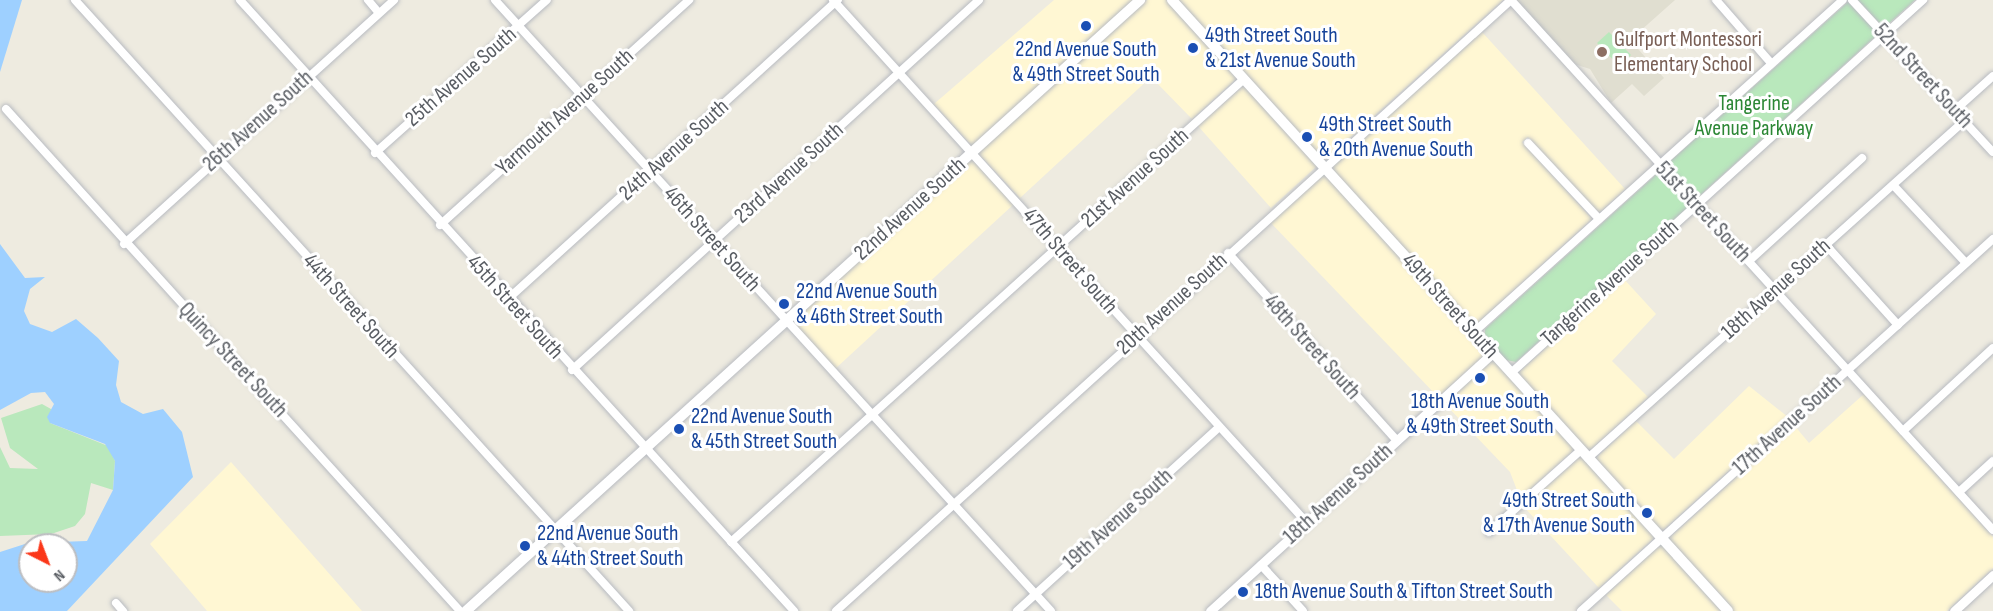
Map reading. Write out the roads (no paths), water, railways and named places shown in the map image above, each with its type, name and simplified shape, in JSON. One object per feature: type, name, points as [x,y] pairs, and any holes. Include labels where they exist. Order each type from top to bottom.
[{"type":"main road","name":"22nd Avenue South","points":[[466,611],[1140,0]]},
{"type":"main road","name":"49th Street South","points":[[1172,0],[1728,611]]},
{"type":"street","name":"44th Street South","points":[[75,0],[629,611]]},
{"type":"street","name":"45th Street South","points":[[240,0],[306,78],[794,611]]},
{"type":"street","points":[[368,0],[380,13]]},
{"type":"street","name":"26th Avenue South","points":[[124,244],[394,0]]},
{"type":"street","name":"46th Street South","points":[[495,0],[1051,611]]},
{"type":"street","name":"25th Avenue South","points":[[375,153],[547,0]]},
{"type":"street","name":"Yarmouth Avenue South","points":[[440,225],[689,0]]},
{"type":"street","name":"23rd Avenue South","points":[[572,370],[979,0]]},
{"type":"street","name":"51st Street South","points":[[1511,0],[1993,530]]},
{"type":"street","name":"20th Avenue South","points":[[836,611],[1228,253],[1511,0]]},
{"type":"street","points":[[1716,0],[1771,63]]},
{"type":"street","points":[[1474,333],[1843,0]]},
{"type":"street","name":"52nd Street South","points":[[1852,0],[1993,152]]},
{"type":"street","name":"Tangerine Avenue South","points":[[1511,373],[1923,0]]},
{"type":"street","name":"47th Street South","points":[[836,1],[1059,247],[1136,337],[1306,523]]},
{"type":"street","name":"24th Avenue South","points":[[509,298],[836,1]]},
{"type":"street","points":[[1954,111],[1993,75]]},
{"type":"street","name":"21st Avenue South","points":[[731,542],[1244,79]]},
{"type":"street","name":"Quincy Street South","points":[[6,109],[124,244],[460,611]]},
{"type":"street","name":"18th Avenue South","points":[[1489,532],[1585,454],[1894,186],[1964,121]]},
{"type":"street","points":[[1528,143],[1599,219]]},
{"type":"street","points":[[1749,261],[1862,158]]},
{"type":"street","points":[[1894,186],[1965,263]]},
{"type":"street","name":"17th Avenue South","points":[[1581,611],[1993,239]]},
{"type":"street","points":[[1825,244],[1898,325]]},
{"type":"street","name":"48th Street South","points":[[1228,253],[1397,441]]},
{"type":"street","points":[[1903,431],[1993,348]]},
{"type":"street","name":"18th Avenue South","points":[[1216,609],[1306,523],[1493,353]]},
{"type":"street","name":"19th Avenue South","points":[[1017,611],[1219,427]]},
{"type":"street","points":[[1959,492],[1993,461]]},
{"type":"street","points":[[1261,565],[1303,611]]},
{"type":"street","points":[[1954,611],[1993,575]]},
{"type":"street","points":[[116,603],[123,611]]},
{"type":"water","points":[[0,0],[22,0],[0,72]]},
{"type":"water","points":[[0,244],[25,278],[45,277],[30,289],[24,311],[30,324],[52,332],[76,319],[98,338],[119,361],[116,385],[121,402],[143,414],[163,409],[182,432],[193,477],[67,611],[0,611],[0,552],[18,546],[18,593],[78,593],[78,541],[87,541],[113,490],[115,461],[105,444],[50,423],[47,417],[54,404],[45,392],[31,393],[0,410]]},
{"type":"place","name":"22nd Avenue South & 49th Street South","points":[[1086,26]]},
{"type":"place","name":"49th Street South & 21st Avenue South","points":[[1193,48]]},
{"type":"place","name":"Gulfport Montessori Elementary School","points":[[1602,52]]},
{"type":"place","name":"49th Street South & 20th Avenue South","points":[[1307,137]]},
{"type":"place","name":"22nd Avenue South & 46th Street South","points":[[784,304]]},
{"type":"place","name":"18th Avenue South & 49th Street South","points":[[1480,378]]},
{"type":"place","name":"22nd Avenue South & 45th Street South","points":[[679,429]]},
{"type":"place","name":"49th Street South & 17th Avenue South","points":[[1647,513]]},
{"type":"place","name":"22nd Avenue South & 44th Street South","points":[[525,546]]},
{"type":"place","name":"18th Avenue South & Tifton Street South","points":[[1243,592]]},
{"type":"park label","name":"Tangerine Avenue Parkway","points":[[1754,116]]}]
